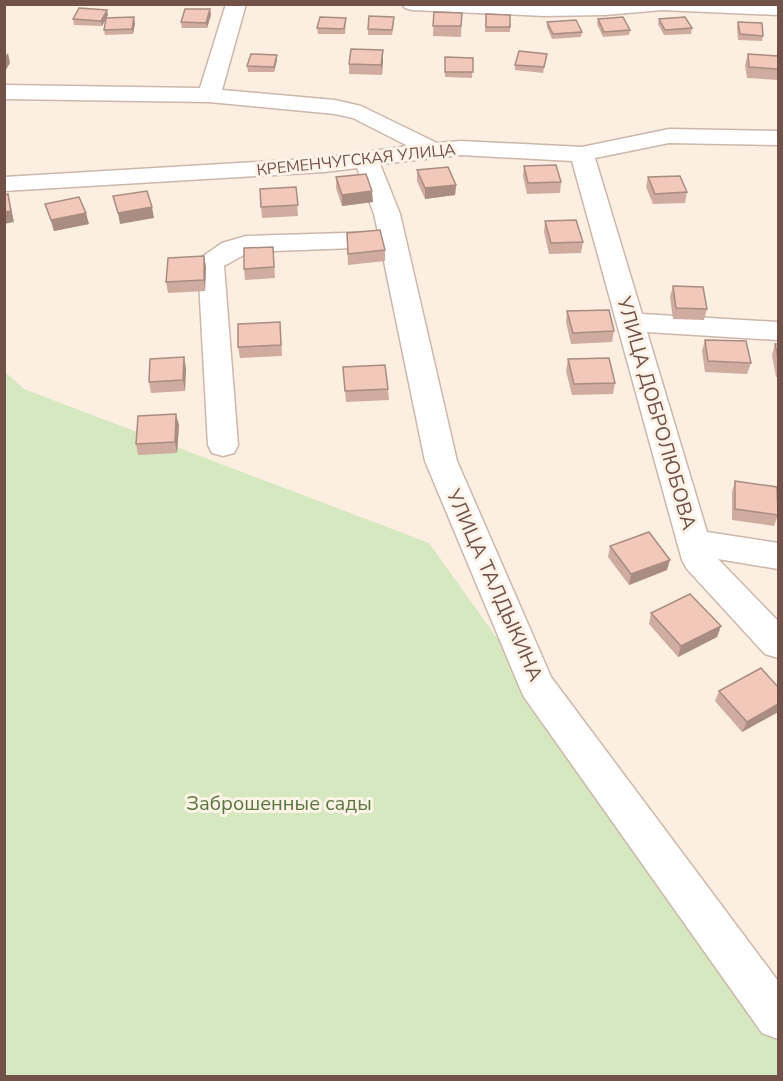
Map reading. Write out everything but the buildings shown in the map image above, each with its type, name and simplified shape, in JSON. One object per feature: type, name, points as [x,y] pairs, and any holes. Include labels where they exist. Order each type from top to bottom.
[{"type":"street","points":[[209,95],[236,4]]},
{"type":"street","points":[[412,4],[544,10],[605,9],[660,4]]},
{"type":"street","points":[[664,4],[778,9]]},
{"type":"street","points":[[4,92],[209,95],[335,107],[362,113],[434,150]]},
{"type":"street","name":"КРЕМЕНЧУГСКАЯ УЛИЦА","points":[[4,184],[324,165],[461,148],[582,154],[669,136],[778,138]]},
{"type":"street","name":"УЛИЦА ДОБРОЛЮБОВА","points":[[582,154],[699,560],[778,644]]},
{"type":"street","name":"УЛИЦА ТАЛДЫКИНА","points":[[366,159],[387,214],[441,461],[537,686],[778,1017]]},
{"type":"street","points":[[223,445],[211,264],[231,249],[246,244],[392,239]]},
{"type":"street","points":[[632,322],[778,332]]},
{"type":"street","points":[[693,542],[778,556]]},
{"type":"green space","name":"Заброшенные сады","points":[[4,371],[24,389],[429,543],[778,1030],[778,1076],[5,1076]]}]
